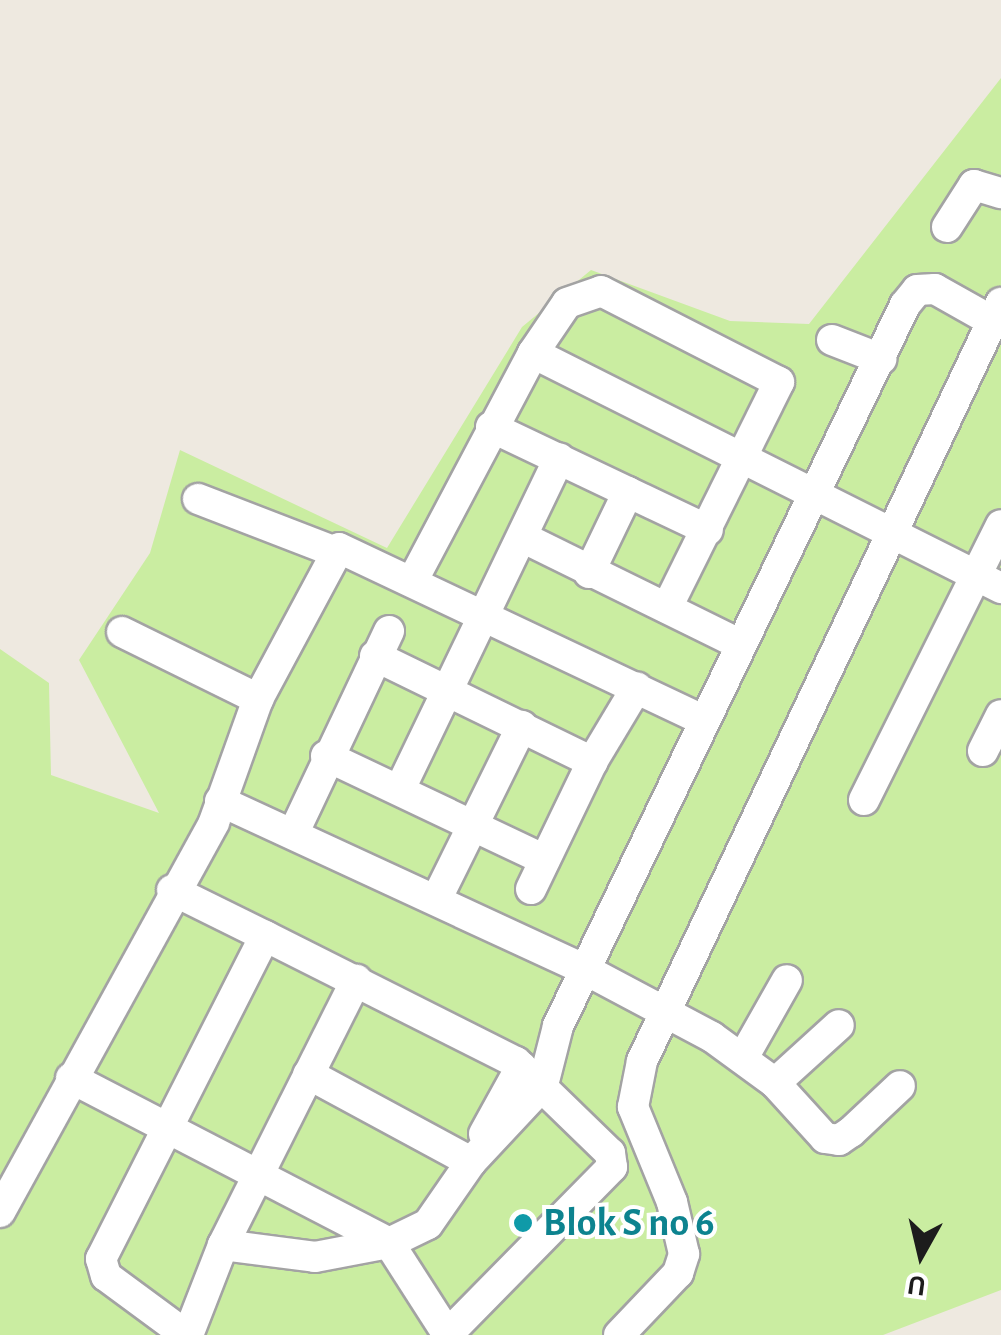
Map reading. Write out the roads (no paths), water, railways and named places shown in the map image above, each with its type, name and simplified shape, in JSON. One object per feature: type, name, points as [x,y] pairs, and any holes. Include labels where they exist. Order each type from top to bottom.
[{"type":"street","points":[[947,227],[974,186],[1001,193]]},
{"type":"street","points":[[223,1246],[315,1257],[389,1243],[428,1224],[477,1154],[489,1120],[532,1076],[739,644],[881,360],[918,290],[935,289],[997,312],[642,1060],[633,1106],[672,1202],[684,1254],[678,1274],[618,1335]]},
{"type":"street","points":[[414,578],[533,352],[567,303],[581,292],[601,290],[769,373],[778,390],[667,608]]},
{"type":"street","points":[[832,340],[881,360]]},
{"type":"street","points":[[533,352],[818,492],[988,582]]},
{"type":"street","points":[[491,427],[708,530]]},
{"type":"street","points":[[400,789],[559,458]]},
{"type":"street","points":[[589,572],[628,492]]},
{"type":"street","points":[[198,499],[335,552]]},
{"type":"street","points":[[864,800],[988,582],[1001,525]]},
{"type":"street","points":[[522,537],[739,644]]},
{"type":"street","points":[[0,1212],[220,800],[258,700],[335,552],[344,547],[414,578],[703,720]]},
{"type":"street","points":[[122,632],[258,700]]},
{"type":"street","points":[[296,830],[326,756],[382,644],[446,691],[592,762]]},
{"type":"street","points":[[531,889],[592,762],[637,687]]},
{"type":"street","points":[[983,751],[1001,715]]},
{"type":"street","points":[[437,898],[522,726]]},
{"type":"street","points":[[326,756],[545,860]]},
{"type":"street","points":[[220,800],[296,830],[584,968],[744,1056],[832,1141],[900,1086]]},
{"type":"street","points":[[71,1078],[260,1170],[389,1243],[448,1335],[612,1167],[610,1152],[532,1076],[356,980],[172,890]]},
{"type":"street","points":[[265,936],[100,1269],[186,1335],[223,1246],[356,980]]},
{"type":"street","points":[[744,1056],[787,980]]},
{"type":"street","points":[[775,1083],[838,1025]]},
{"type":"street","points":[[308,1074],[477,1154]]},
{"type":"place","name":"Blok S no 6","points":[[523,1223]]}]
